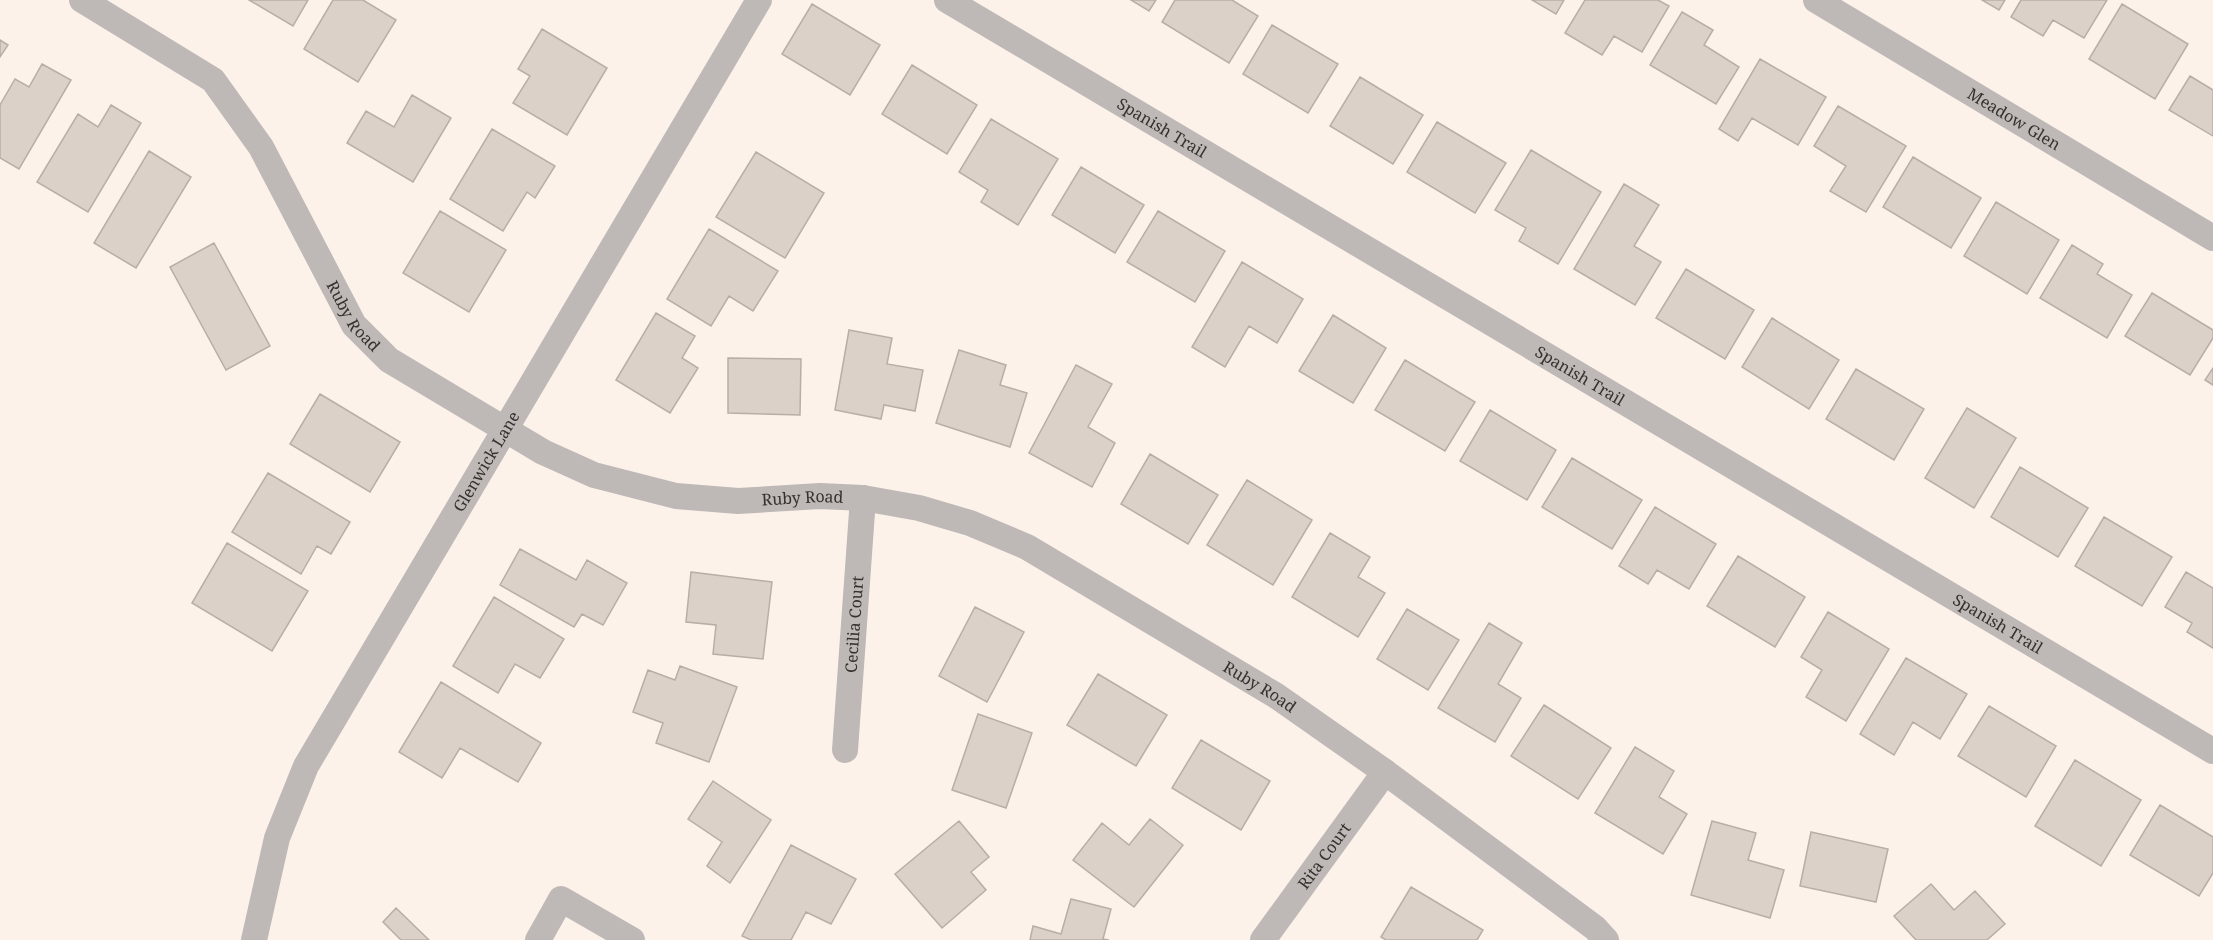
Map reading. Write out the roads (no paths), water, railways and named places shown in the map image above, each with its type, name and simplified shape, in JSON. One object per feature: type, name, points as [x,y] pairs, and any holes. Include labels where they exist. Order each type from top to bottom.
[{"type":"street","name":"Ruby Road","points":[[82,0],[213,80],[261,147],[354,325],[389,360],[543,453],[594,475],[676,496],[738,501],[820,496],[863,498],[918,508],[970,522],[1027,547],[1265,689],[1385,772],[1595,928],[1606,940]]},
{"type":"street","name":"Glenwick Lane","points":[[254,940],[277,838],[306,766],[503,429],[759,0]]},
{"type":"street","name":"Spanish Trail","points":[[947,0],[2213,751]]},
{"type":"street","name":"Meadow Glen","points":[[1816,0],[2213,238]]},
{"type":"street","name":"Cecilia Court","points":[[845,750],[863,498]]},
{"type":"street","name":"Rita Court","points":[[1263,940],[1385,772]]},
{"type":"street","points":[[538,940],[561,899],[632,940]]}]
